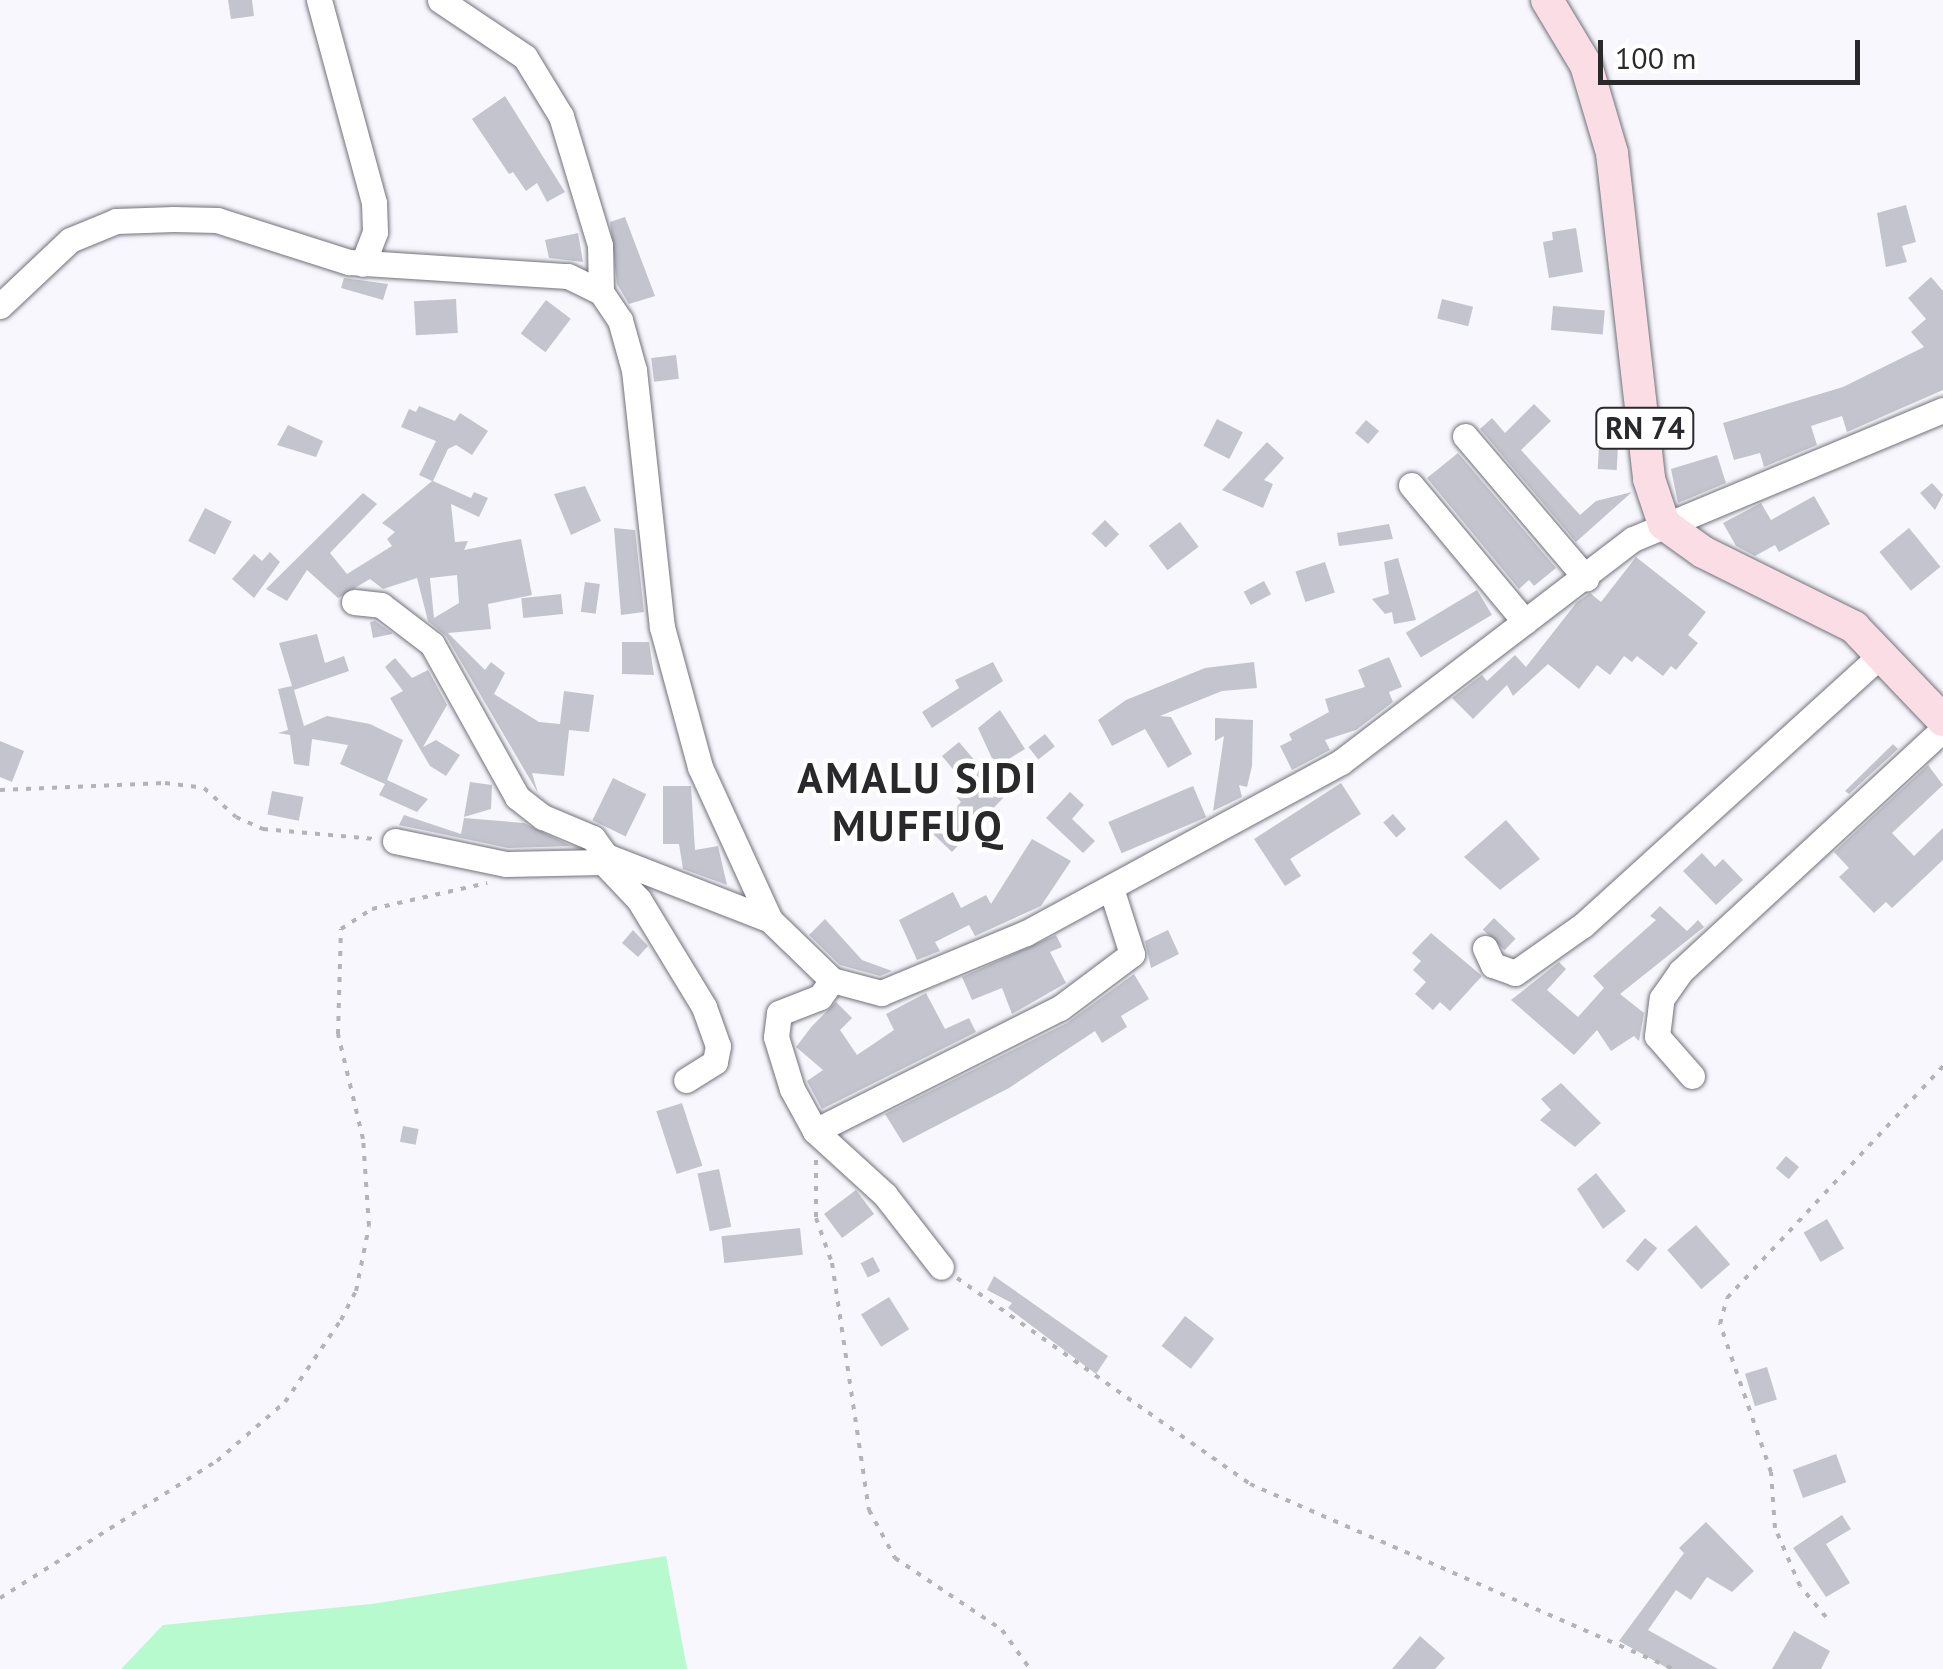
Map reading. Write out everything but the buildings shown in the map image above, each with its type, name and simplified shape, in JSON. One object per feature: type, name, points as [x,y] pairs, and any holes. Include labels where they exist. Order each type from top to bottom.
[{"type":"main road","name":"RN 74","points":[[1546,0],[1586,65],[1612,152],[1649,479],[1664,524]]},
{"type":"main road","points":[[1664,524],[1703,552],[1826,609],[1883,654],[1943,720]]},
{"type":"street","points":[[318,0],[374,203],[375,232],[363,264]]},
{"type":"street","points":[[440,0],[525,56],[561,116],[600,245],[601,292]]},
{"type":"street","points":[[0,306],[70,240],[116,221],[217,220],[363,264],[568,276],[601,292],[620,320],[634,370],[662,627],[700,767],[770,920],[832,980],[861,992],[904,988],[1111,888],[1341,762],[1664,524],[1943,410]]},
{"type":"street","points":[[1466,436],[1586,578]]},
{"type":"street","points":[[1411,485],[1526,622]]},
{"type":"street","points":[[354,602],[381,604],[432,644],[517,797],[543,817],[594,838],[604,859],[640,900],[704,1006],[718,1046],[715,1062],[686,1080]]},
{"type":"street","points":[[1485,948],[1493,966],[1514,973],[1584,925],[1883,654]]},
{"type":"street","points":[[1692,1076],[1657,1036],[1662,998],[1681,971],[1943,730]]},
{"type":"street","points":[[395,841],[506,864],[604,859],[770,920]]},
{"type":"street","points":[[815,1131],[1060,1008],[1132,954],[1111,888]]},
{"type":"street","points":[[832,980],[820,997],[780,1012],[776,1037],[792,1089],[815,1131],[886,1195],[917,1244],[941,1266]]},
{"type":"path","points":[[0,790],[165,783],[204,788],[236,818],[263,829],[395,841]]},
{"type":"path","points":[[0,1598],[217,1461],[284,1402],[356,1291],[369,1226],[363,1139],[338,1034],[341,929],[372,910],[500,881]]},
{"type":"path","points":[[1826,1617],[1800,1586],[1775,1528],[1771,1472],[1720,1324],[1727,1298],[1943,1066]]},
{"type":"path","points":[[815,1131],[816,1218],[832,1264],[868,1510],[895,1558],[1002,1630],[1030,1669]]},
{"type":"path","points":[[941,1266],[1250,1484],[1674,1669]]},
{"type":"green space","points":[[666,1556],[687,1669],[121,1669],[163,1625],[372,1604]]},
{"type":"district","name":"AMALU SIDI MUFFUQ","points":[[918,802]]}]
